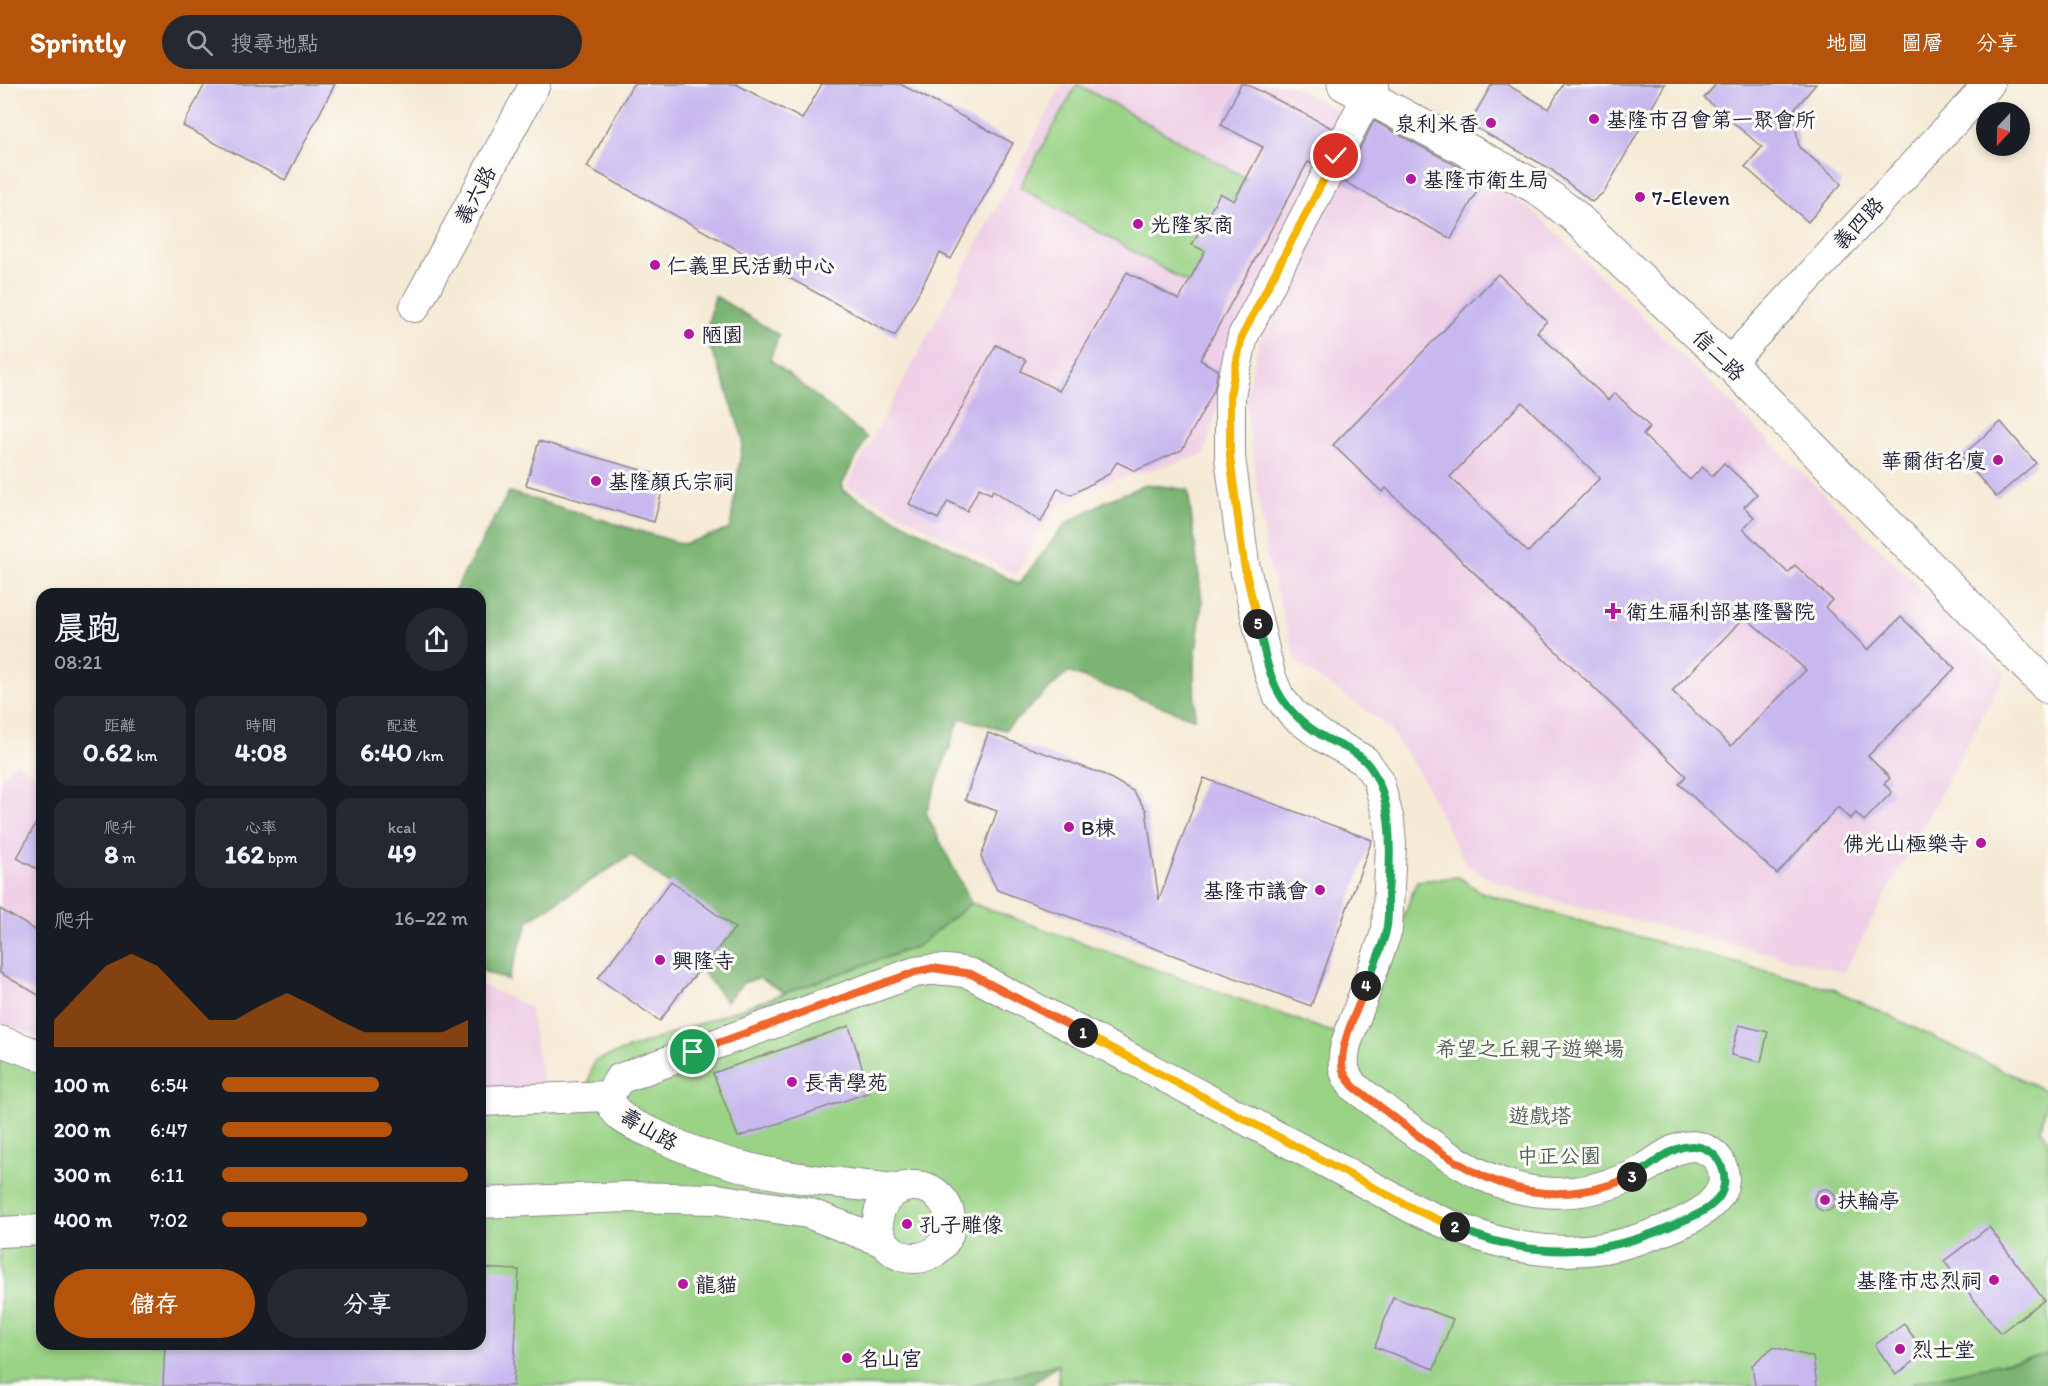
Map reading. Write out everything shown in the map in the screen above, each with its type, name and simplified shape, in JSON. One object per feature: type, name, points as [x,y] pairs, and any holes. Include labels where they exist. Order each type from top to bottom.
[{"type":"main road","name":"信二路","points":[[1361,88],[1536,187],[1573,215],[1729,363],[2048,687]]},
{"type":"street","name":"義六路","points":[[415,307],[535,84]]},
{"type":"street","name":"義四路","points":[[1729,363],[1989,84]]},
{"type":"street","name":"壽山路","points":[[896,1189],[800,1180],[729,1165],[688,1151],[627,1121],[616,1114],[609,1096],[619,1079],[915,972],[933,968],[955,970],[982,980],[1416,1210],[1477,1237],[1531,1249],[1556,1251],[1602,1249],[1645,1237],[1706,1210],[1719,1197],[1725,1180],[1721,1164],[1706,1149],[1693,1146],[1672,1152],[1635,1175],[1591,1190],[1543,1194],[1514,1189],[1470,1171],[1354,1087],[1345,1075],[1342,1062],[1346,1044],[1387,930],[1391,845],[1389,821],[1378,779],[1365,761],[1323,737],[1294,715],[1279,697],[1270,675],[1244,564],[1230,457],[1230,395],[1242,336],[1361,88]]},
{"type":"street","points":[[0,1041],[36,1054]]},
{"type":"street","points":[[486,1101],[609,1096]]},
{"type":"street","points":[[486,1203],[626,1197],[717,1199],[808,1213],[881,1241],[886,1246],[914,1259],[933,1254],[942,1245],[950,1231],[949,1213],[937,1194],[915,1185],[896,1189],[882,1203],[877,1214],[877,1227],[881,1241]]},
{"type":"street","points":[[0,1232],[36,1230]]},
{"type":"shaded area","name":"光隆家商","points":[[1063,84],[1287,84],[1343,113],[1222,390],[1204,455],[1105,482],[1054,508],[1016,575],[847,486]]},
{"type":"shaded area","name":"衛生福利部基隆醫院","points":[[1339,179],[1451,239],[1484,180],[1535,212],[2006,672],[1844,972],[1526,893],[1487,878],[1468,865],[1459,853],[1423,779],[1386,724],[1297,663],[1267,559],[1245,399],[1259,343]]},
{"type":"shaded area","points":[[16,762],[36,775],[36,1036],[0,1023],[0,779]]},
{"type":"shaded area","points":[[486,987],[529,1007],[545,1092],[486,1091]]},
{"type":"green space","points":[[1077,84],[1246,178],[1188,283],[1020,187]]},
{"type":"green space","points":[[715,296],[779,335],[770,359],[867,438],[842,484],[844,491],[1019,584],[1065,524],[1106,501],[1147,484],[1188,490],[1202,602],[1194,669],[1195,719],[1068,672],[1005,730],[960,718],[926,813],[971,903],[918,946],[785,993],[759,978],[743,983],[726,1001],[702,971],[711,917],[631,855],[529,920],[508,980],[486,972],[486,588],[456,588],[509,492],[683,544],[730,529],[743,439],[724,381],[705,336]]},
{"type":"green space","name":"中正公園","points":[[1458,877],[1481,892],[1518,904],[1833,989],[2048,1092],[2041,1129],[2048,1139],[2048,1354],[1913,1382],[1914,1386],[1059,1386],[1058,1364],[968,1386],[0,1386],[0,1055],[36,1068],[36,1350],[486,1350],[486,1114],[581,1110],[594,1061],[918,946],[971,903],[1357,1041],[1417,881]]},
{"type":"green space","points":[[2048,1354],[2048,1386],[1915,1386],[1912,1382]]},
{"type":"green space","points":[[1058,1364],[1030,1386],[968,1386]]},
{"type":"building","points":[[205,84],[335,84],[285,180],[183,126]]},
{"type":"building","points":[[633,84],[736,84],[802,119],[822,84],[900,84],[1013,143],[951,259],[940,253],[895,336],[587,167]]},
{"type":"building","points":[[1241,84],[1246,84],[1332,128],[1313,164],[1308,162],[1200,360],[1218,370],[1214,390],[1182,450],[1135,471],[1117,462],[1109,474],[1071,495],[1058,488],[1041,522],[993,490],[991,494],[979,488],[967,511],[948,501],[938,519],[909,504],[996,345],[1026,360],[1021,371],[1059,391],[1127,272],[1179,300],[1205,251],[1192,245],[1220,193],[1234,201],[1263,147],[1221,125]]},
{"type":"building","name":"基隆市召會第一聚會所","points":[[1492,84],[1506,84],[1549,109],[1563,84],[1665,84],[1605,191],[1592,202],[1549,168],[1469,124]]},
{"type":"building","points":[[1716,84],[1816,84],[1793,111],[1799,147],[1842,183],[1808,222],[1745,167],[1762,147],[1704,98]]},
{"type":"building","name":"基隆市衛生局","points":[[1374,121],[1483,180],[1451,239],[1343,181]]},
{"type":"building","points":[[1498,274],[1547,321],[1537,332],[1608,400],[1615,393],[1650,427],[1643,435],[1690,480],[1702,467],[1712,476],[1724,463],[1757,494],[1744,507],[1754,517],[1743,529],[1788,573],[1795,565],[1832,600],[1825,607],[1868,650],[1901,617],[1955,668],[1868,756],[1890,778],[1884,784],[1892,792],[1864,821],[1856,813],[1850,819],[1838,807],[1777,874],[1679,784],[1686,776],[1386,488],[1382,492],[1333,445]],"holes":[[[1522,402],[1600,478],[1528,552],[1450,477]],[[1745,617],[1806,670],[1731,746],[1672,691]]]},
{"type":"building","name":"華爾街名廈","points":[[2001,422],[2036,463],[1996,497],[1961,456]]},
{"type":"building","name":"基隆顏氏宗祠","points":[[539,441],[666,477],[654,522],[526,485]]},
{"type":"building","points":[[988,733],[1103,774],[1133,791],[1146,810],[1159,900],[1204,778],[1372,840],[1311,1006],[997,890],[981,857],[997,811],[965,800]]},
{"type":"building","points":[[36,823],[36,869],[17,858]]},
{"type":"building","name":"興隆寺","points":[[671,881],[735,928],[679,994],[660,1021],[598,978]]},
{"type":"building","points":[[0,909],[36,930],[36,994],[0,973]]},
{"type":"building","points":[[1739,1025],[1768,1032],[1761,1062],[1731,1055]]},
{"type":"building","name":"長青學苑","points":[[849,1026],[870,1092],[738,1137],[713,1073]]},
{"type":"building","name":"扶輪亭","points":[[1825,1189],[1833,1192],[1836,1200],[1833,1208],[1825,1211],[1817,1208],[1814,1200],[1817,1192]]},
{"type":"building","name":"基隆市忠烈祠","points":[[1989,1227],[2044,1300],[2000,1333],[1944,1261]]},
{"type":"building","points":[[486,1268],[519,1270],[513,1386],[163,1386],[165,1350],[486,1350]]},
{"type":"building","points":[[1393,1297],[1453,1319],[1434,1369],[1375,1347]]},
{"type":"building","name":"基隆市忠烈祠","points":[[1904,1324],[1925,1353],[1896,1375],[1875,1345]]},
{"type":"building","points":[[1773,1347],[1813,1357],[1817,1386],[1755,1386],[1752,1365]]},
{"type":"place","name":"基隆市召會第一聚會所","points":[[1594,119]]},
{"type":"place","name":"泉利米香","points":[[1491,123]]},
{"type":"place","name":"基隆市衛生局","points":[[1411,179]]},
{"type":"place","name":"7-Eleven","points":[[1640,197]]},
{"type":"place","name":"光隆家商","points":[[1138,224]]},
{"type":"place","name":"仁義里民活動中心","points":[[655,265]]},
{"type":"place","name":"陋園","points":[[689,334]]},
{"type":"place","name":"華爾街名廈","points":[[1998,460]]},
{"type":"place","name":"基隆顏氏宗祠","points":[[596,481]]},
{"type":"place","name":"衛生福利部基隆醫院","points":[[1613,611]]},
{"type":"place","name":"B棟","points":[[1069,827]]},
{"type":"place","name":"佛光山極樂寺","points":[[1981,843]]},
{"type":"place","name":"基隆市議會","points":[[1320,890]]},
{"type":"place","name":"興隆寺","points":[[660,960]]},
{"type":"place","name":"長青學苑","points":[[792,1082]]},
{"type":"place","name":"扶輪亭","points":[[1825,1200]]},
{"type":"place","name":"孔子雕像","points":[[907,1224]]},
{"type":"place","name":"基隆市忠烈祠","points":[[1994,1280]]},
{"type":"place","name":"龍貓","points":[[683,1284]]},
{"type":"place","name":"烈士堂","points":[[1900,1349]]},
{"type":"place","name":"名山宮","points":[[847,1358]]},
{"type":"route","points":[[693,1052],[915,972],[933,968],[955,970],[971,974],[1416,1210],[1477,1237],[1531,1249],[1556,1251],[1602,1249],[1645,1237],[1706,1210],[1719,1197],[1725,1180],[1721,1164],[1706,1149],[1693,1146],[1672,1152],[1635,1175],[1591,1190],[1566,1194],[1543,1194],[1514,1189],[1470,1171],[1354,1087],[1345,1075],[1342,1062],[1346,1044],[1387,930],[1391,845],[1389,821],[1378,779],[1365,761],[1323,737],[1294,715],[1279,697],[1270,675],[1244,564],[1230,457],[1230,395],[1242,336],[1336,156]]},
{"type":"park label","name":"希望之丘親子遊樂場","points":[[1530,1048]]},
{"type":"park label","name":"遊戲塔","points":[[1540,1115]]}]
